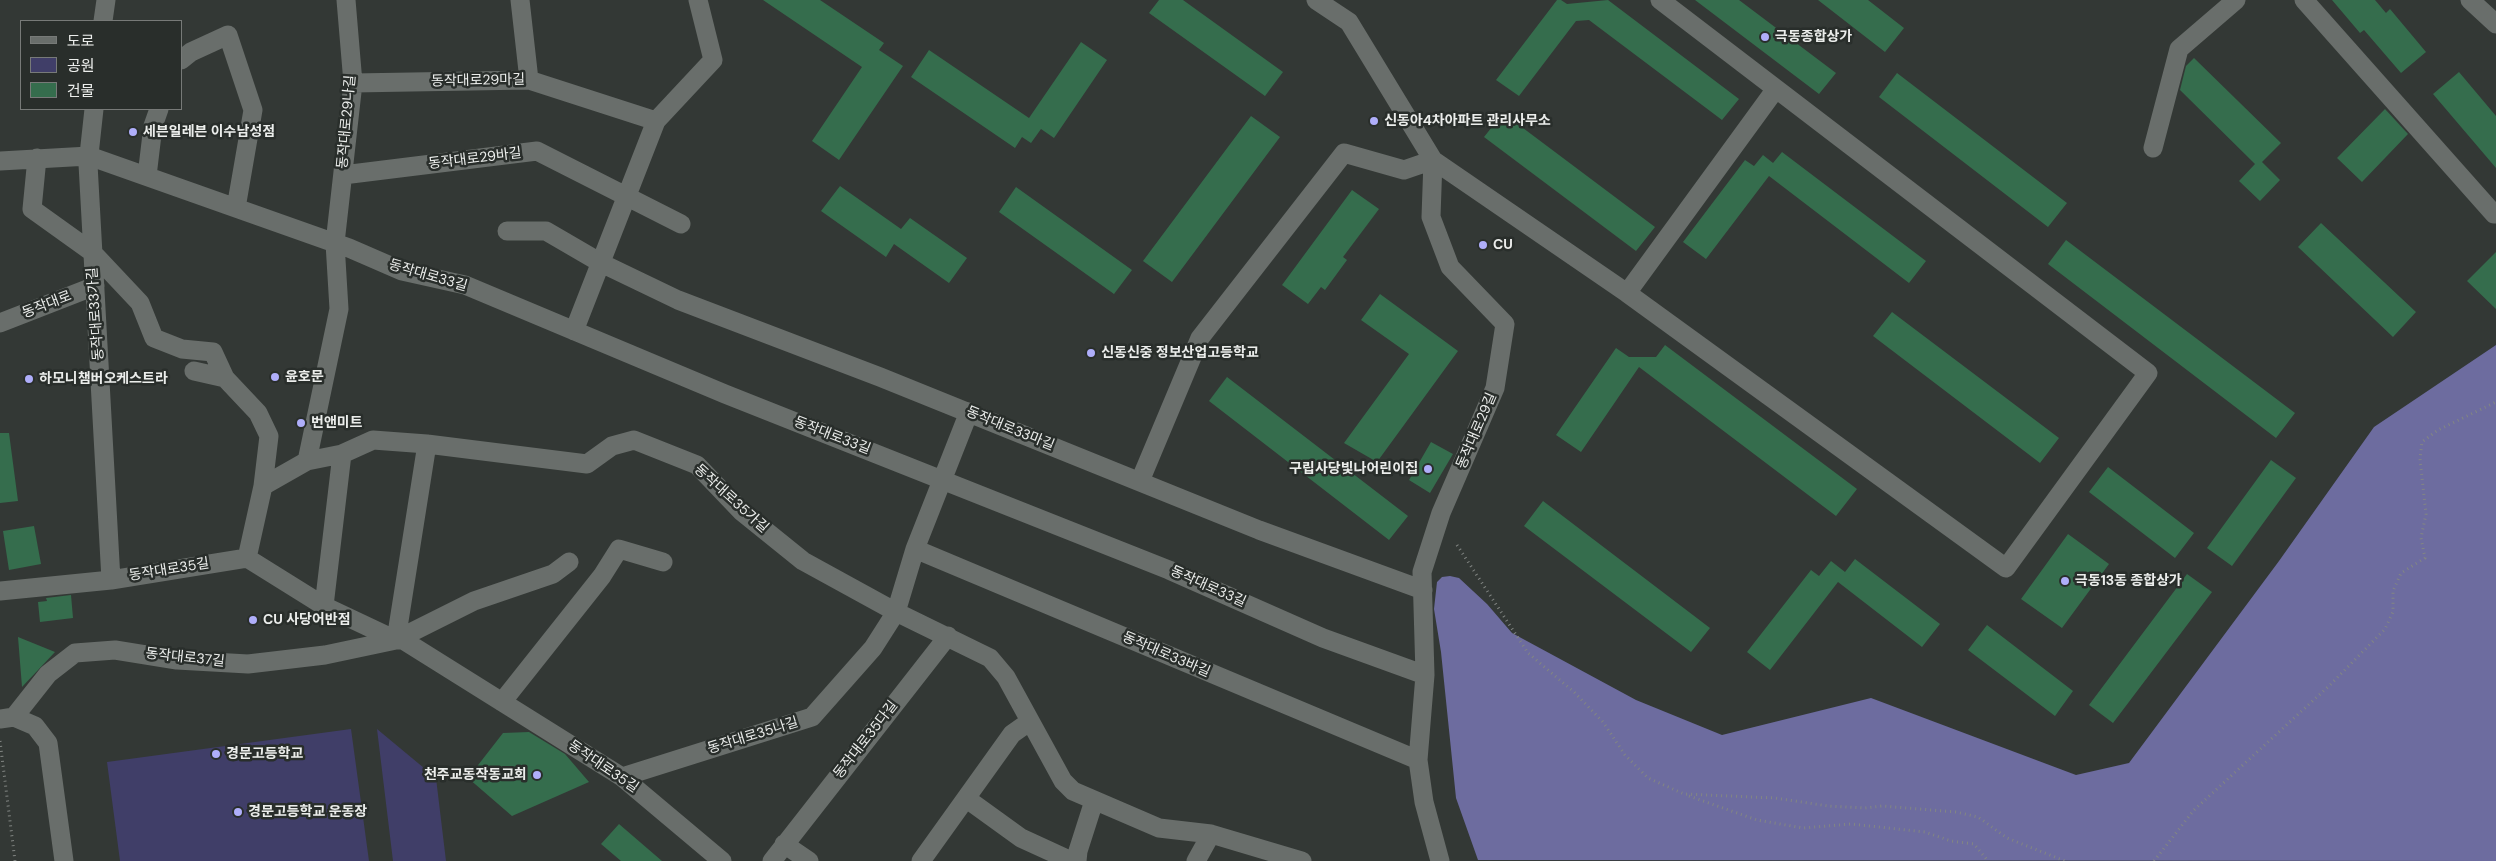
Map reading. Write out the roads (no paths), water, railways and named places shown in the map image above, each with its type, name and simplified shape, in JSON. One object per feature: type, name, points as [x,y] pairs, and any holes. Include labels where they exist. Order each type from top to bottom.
[{"type":"street","points":[[103,20],[106,0]]},
{"type":"street","name":"동작대로29나길","points":[[307,461],[339,309],[335,243],[353,83],[346,0]]},
{"type":"street","points":[[520,0],[529,80]]},
{"type":"street","points":[[574,331],[656,121],[713,60],[698,0]]},
{"type":"street","points":[[1316,0],[1349,22],[1433,160],[1627,293],[2006,568],[2148,373],[1775,90],[1660,0]]},
{"type":"street","points":[[2153,148],[2179,49],[2236,0]]},
{"type":"street","points":[[2304,0],[2496,214]]},
{"type":"street","points":[[2470,0],[2495,22]]},
{"type":"street","points":[[182,59],[190,52],[228,35],[253,110],[236,208]]},
{"type":"street","name":"동작대로29마길","points":[[353,83],[529,80],[656,121]]},
{"type":"street","points":[[1627,293],[1775,90]]},
{"type":"street","name":"동작대로33가길","points":[[94,110],[89,156],[92,252],[111,580]]},
{"type":"street","points":[[147,176],[153,126],[159,110]]},
{"type":"street","name":"동작대로29바길","points":[[343,175],[537,151],[681,224]]},
{"type":"street","points":[[1140,482],[1200,338],[1344,153],[1404,170],[1433,160]]},
{"type":"street","name":"동작대로33길","points":[[0,161],[89,156],[335,243],[402,271],[465,285],[726,394],[1169,570],[1323,638],[1425,675]]},
{"type":"street","points":[[37,158],[32,209],[92,252],[140,303],[154,338],[182,349],[213,352],[225,378],[258,412],[269,436],[263,486],[247,558]]},
{"type":"street","name":"동작대로29길","points":[[1433,160],[1430,217],[1450,267],[1505,324],[1495,388],[1442,513],[1422,572],[1425,675],[1418,760],[1424,802],[1440,861]]},
{"type":"street","name":"동작대로33마길","points":[[507,232],[546,231],[600,263],[678,300],[969,412],[1259,530],[1423,590]]},
{"type":"street","name":"동작대로","points":[[0,323],[95,286]]},
{"type":"street","points":[[194,372],[225,378]]},
{"type":"street","points":[[896,612],[915,549],[969,412]]},
{"type":"street","name":"동작대로35가길","points":[[263,486],[307,461],[342,454],[374,440],[427,444],[587,464],[612,446],[634,440],[697,465],[741,511],[803,561],[896,612],[990,658],[1006,677],[1063,781],[1073,791],[1159,828],[1211,834],[1275,858],[1302,861]]},
{"type":"street","points":[[396,640],[427,444]]},
{"type":"street","points":[[324,606],[342,454]]},
{"type":"street","points":[[502,702],[602,576],[618,549],[663,562]]},
{"type":"street","name":"동작대로33바길","points":[[915,549],[1418,760]]},
{"type":"street","name":"동작대로35길","points":[[0,591],[111,580],[247,558],[324,606],[396,640],[403,640],[622,777],[722,861]]},
{"type":"street","points":[[396,640],[474,601],[553,574],[569,562]]},
{"type":"street","name":"동작대로35나길","points":[[622,777],[812,717],[873,648],[896,612]]},
{"type":"street","name":"동작대로35다길","points":[[772,861],[948,636]]},
{"type":"street","name":"동작대로37길","points":[[7,718],[48,674],[75,652],[115,650],[177,660],[248,664],[324,655],[396,640]]},
{"type":"street","points":[[7,718],[35,726],[48,743],[64,861]]},
{"type":"street","points":[[920,861],[967,799],[1012,734],[1029,722]]},
{"type":"street","points":[[967,799],[1021,838],[1071,861]]},
{"type":"street","points":[[1077,861],[1078,851],[1094,801]]},
{"type":"street","points":[[1196,861],[1211,834]]},
{"type":"street","points":[[784,844],[809,861]]},
{"type":"place","name":"극동종합상가","points":[[1765,37]]},
{"type":"place","name":"신동아4차아파트 관리사무소","points":[[1374,121]]},
{"type":"place","name":"세븐일레븐 이수남성점","points":[[133,132]]},
{"type":"place","name":"CU","points":[[1483,245]]},
{"type":"place","name":"신동신중 정보산업고등학교","points":[[1091,353]]},
{"type":"place","name":"윤호문","points":[[275,377]]},
{"type":"place","name":"하모니챔버오케스트라","points":[[29,379]]},
{"type":"place","name":"번앤미트","points":[[301,423]]},
{"type":"place","name":"구립사당빛나어린이집","points":[[1428,469]]},
{"type":"place","name":"극동13동 종합상가","points":[[2065,581]]},
{"type":"place","name":"CU 사당어반점","points":[[253,620]]},
{"type":"place","name":"경문고등학교","points":[[216,754]]},
{"type":"place","name":"천주교동작동교회","points":[[537,775]]},
{"type":"place","name":"경문고등학교 운동장","points":[[238,812]]}]
